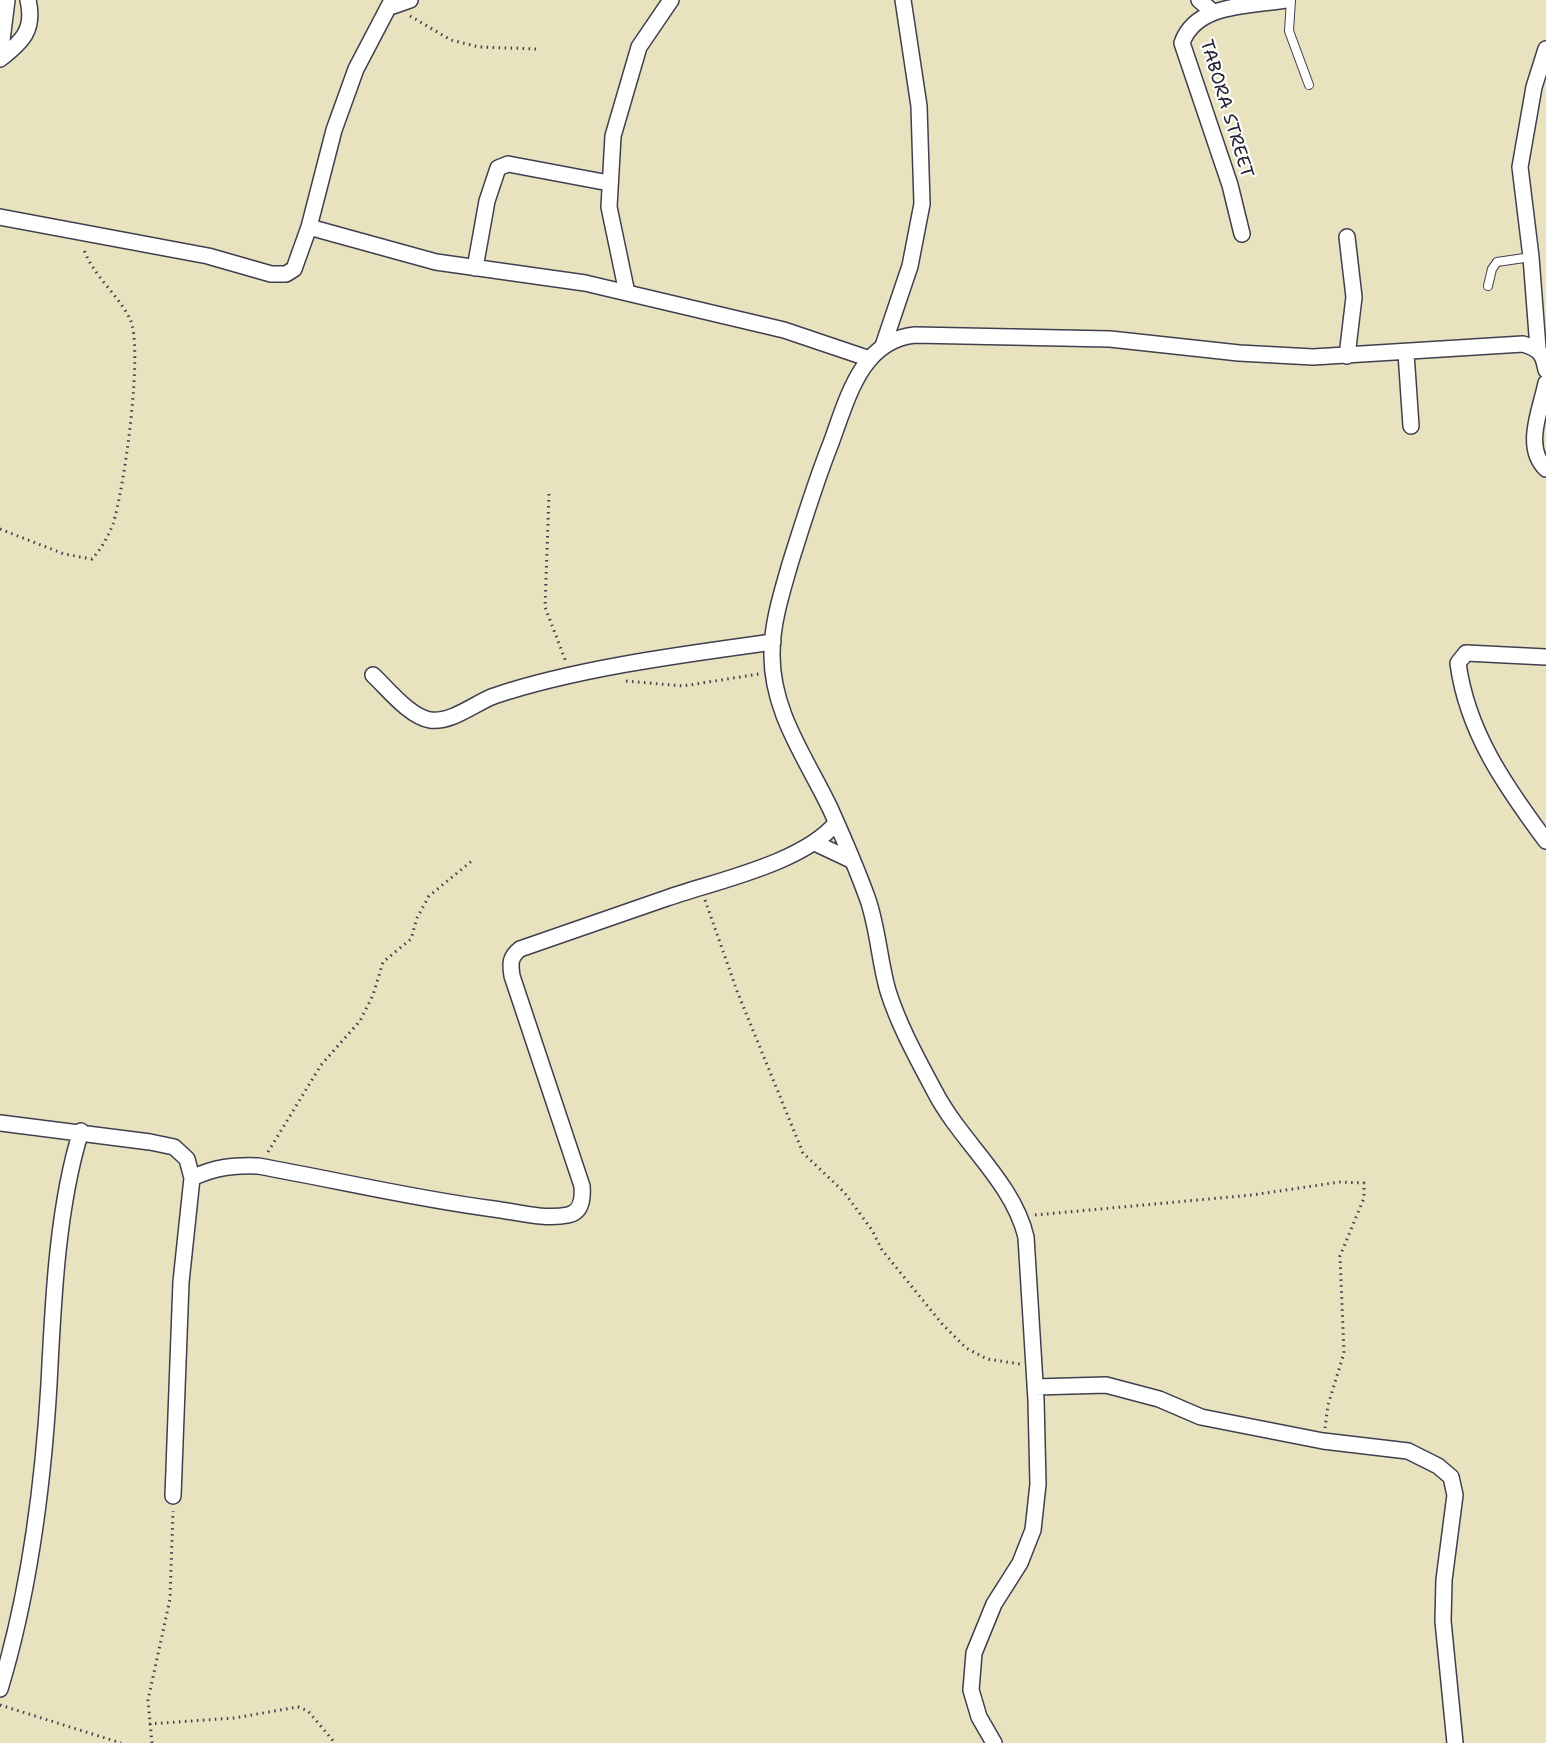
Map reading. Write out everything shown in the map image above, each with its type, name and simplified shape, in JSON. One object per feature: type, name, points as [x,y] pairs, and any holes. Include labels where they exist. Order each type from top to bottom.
[{"type":"street","points":[[0,57],[7,0]]},
{"type":"street","points":[[0,57],[20,43],[28,28],[28,0]]},
{"type":"street","points":[[0,217],[208,256],[271,274],[286,274],[294,269],[309,227],[334,130],[356,69],[391,5],[410,0]]},
{"type":"street","points":[[627,293],[609,207],[613,136],[639,47],[671,0]]},
{"type":"street","points":[[883,346],[909,266],[922,204],[919,106],[903,0]]},
{"type":"street","points":[[1200,0],[1213,12]]},
{"type":"street","name":"TABORA STREET","points":[[1242,234],[1230,185],[1182,43],[1186,30],[1195,20],[1213,12],[1286,0]]},
{"type":"street","points":[[1546,49],[1534,87],[1520,167],[1531,257],[1538,348],[1544,357],[1546,370]]},
{"type":"street","points":[[475,268],[487,201],[498,168],[508,164],[609,183]]},
{"type":"street","points":[[309,227],[436,262],[585,283],[784,330],[870,358]]},
{"type":"street","points":[[1347,237],[1354,297],[1347,356]]},
{"type":"street","points":[[994,1743],[979,1717],[971,1690],[974,1653],[994,1604],[1020,1563],[1033,1530],[1038,1484],[1035,1387],[1026,1237],[1022,1217],[1008,1193],[966,1141],[940,1101],[911,1047],[888,990],[868,899],[836,823],[790,732],[777,694],[774,672],[773,642],[784,586],[811,494],[848,398],[864,364],[883,346],[899,336],[1099,339],[1239,353],[1347,356],[1523,344],[1538,348]]},
{"type":"street","points":[[1406,353],[1411,426]]},
{"type":"street","points":[[1546,383],[1535,426],[1535,449],[1546,469]]},
{"type":"street","points":[[373,675],[418,717],[433,720],[452,716],[494,696],[577,675],[773,642]]},
{"type":"street","points":[[1546,657],[1466,653],[1458,663],[1482,745],[1506,787],[1546,841]]},
{"type":"street","points":[[192,1178],[213,1168],[232,1165],[258,1166],[439,1202],[540,1215],[569,1215],[579,1208],[583,1198],[582,1186],[512,976],[510,962],[513,955],[520,949],[746,873],[815,843],[836,823]]},
{"type":"street","points":[[815,843],[851,860]]},
{"type":"street","points":[[0,1123],[81,1131],[174,1147],[187,1159],[192,1178],[181,1282],[173,1496]]},
{"type":"street","points":[[0,1689],[24,1604],[44,1448],[51,1333],[65,1195],[81,1131]]},
{"type":"street","points":[[1035,1387],[1106,1385],[1160,1399],[1201,1417],[1323,1441],[1408,1451],[1438,1466],[1451,1478],[1455,1495],[1444,1580],[1443,1621],[1455,1743]]},
{"type":"lane","points":[[1291,0],[1289,31],[1309,85]]},
{"type":"lane","points":[[1488,286],[1492,269],[1497,262],[1531,257]]},
{"type":"path","points":[[391,5],[451,40],[479,47],[536,49]]},
{"type":"path","points":[[0,530],[64,554],[92,559],[102,548],[112,524],[125,474],[136,344],[131,320],[87,261],[78,231]]},
{"type":"path","points":[[549,494],[545,607],[564,659],[577,675]]},
{"type":"path","points":[[595,671],[627,681],[683,686],[774,672]]},
{"type":"path","points":[[258,1166],[321,1065],[360,1021],[374,995],[383,962],[411,939],[417,918],[429,896],[473,860]]},
{"type":"path","points":[[700,887],[737,991],[803,1153],[844,1192],[872,1230],[882,1250],[943,1324],[966,1348],[987,1359],[1033,1365]]},
{"type":"path","points":[[1022,1217],[1110,1206],[1252,1195],[1340,1182],[1364,1183],[1364,1198],[1341,1256],[1344,1353],[1328,1405],[1323,1441]]},
{"type":"path","points":[[152,1743],[148,1700],[152,1672],[170,1599],[173,1496]]},
{"type":"path","points":[[0,1705],[121,1743]]},
{"type":"path","points":[[149,1724],[234,1718],[298,1707],[308,1711],[335,1743]]}]
